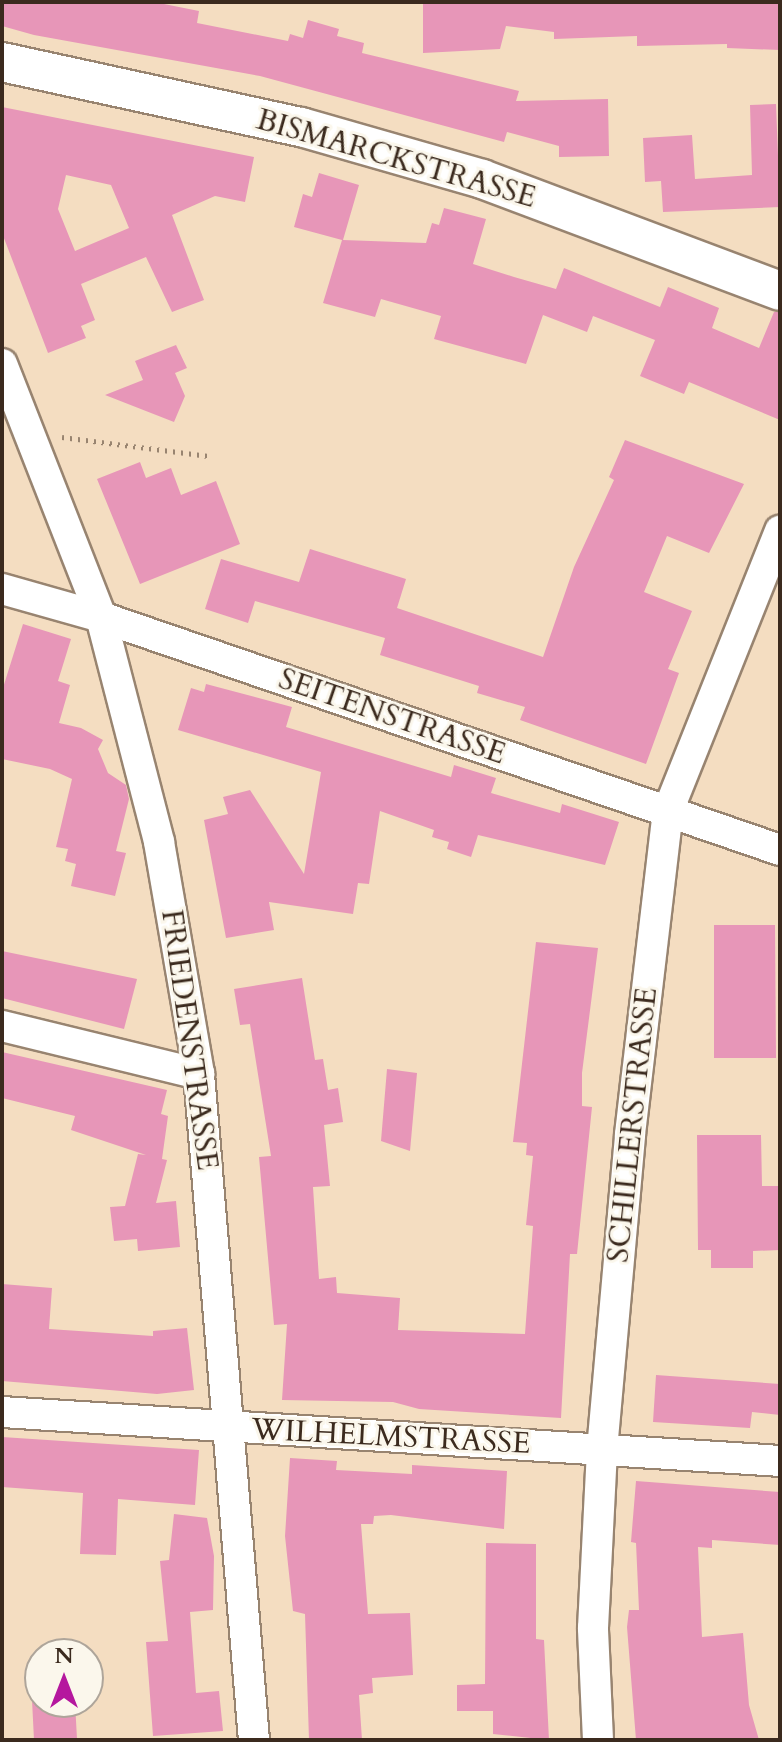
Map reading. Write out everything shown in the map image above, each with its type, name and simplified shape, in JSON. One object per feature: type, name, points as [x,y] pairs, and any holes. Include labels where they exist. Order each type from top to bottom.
[{"type":"street","name":"BISMARCKSTRASSE","points":[[2,62],[301,127],[482,179],[780,291]]},
{"type":"street","name":"FRIEDENSTRASSE","points":[[2,364],[101,617],[159,842],[199,1074],[232,1428],[254,1740]]},
{"type":"street","name":"SCHILLERSTRASSE","points":[[598,1740],[593,1628],[602,1450],[630,1134],[668,811],[780,531]]},
{"type":"street","name":"SEITENSTRASSE","points":[[2,589],[101,617],[780,850]]},
{"type":"street","points":[[2,1026],[199,1074]]},
{"type":"street","name":"WILHELMSTRASSE","points":[[2,1412],[780,1461]]},
{"type":"path","points":[[29,433],[209,456]]},
{"type":"building","points":[[2,2],[154,2],[199,11],[197,23],[288,41],[290,34],[303,38],[308,20],[339,29],[337,36],[364,43],[362,53],[519,91],[516,101],[608,99],[609,156],[559,157],[559,146],[507,132],[504,142],[260,76],[34,35],[2,26]]},
{"type":"building","points":[[780,2],[780,50],[727,48],[727,44],[637,46],[637,36],[554,39],[554,32],[506,26],[500,49],[423,53],[423,3]]},
{"type":"building","points":[[776,104],[780,207],[663,212],[661,181],[645,182],[643,138],[692,135],[695,179],[752,175],[750,105]]},
{"type":"building","points":[[2,107],[254,157],[245,202],[215,196],[172,215],[204,300],[172,312],[146,257],[81,284],[95,320],[81,326],[86,338],[48,353],[2,233]],"holes":[[[66,175],[111,185],[129,228],[75,251],[58,209]]]},
{"type":"building","points":[[319,173],[359,185],[343,240],[426,243],[432,223],[439,225],[444,208],[486,219],[473,264],[514,277],[556,289],[564,268],[660,307],[668,287],[719,308],[712,328],[759,348],[774,312],[780,312],[780,420],[689,382],[684,394],[640,376],[655,340],[593,316],[587,332],[543,315],[526,364],[434,339],[441,316],[381,299],[375,317],[323,303],[342,240],[294,227],[303,194],[312,197]]},
{"type":"building","points":[[176,345],[187,368],[175,373],[185,396],[174,422],[105,395],[143,380],[135,361]]},
{"type":"building","points":[[625,440],[744,484],[709,553],[667,536],[644,592],[692,611],[668,669],[679,673],[646,764],[520,720],[525,707],[477,693],[479,686],[380,655],[385,638],[255,601],[248,623],[205,609],[221,559],[299,582],[310,549],[406,579],[397,608],[543,657],[574,567],[614,480],[609,477]]},
{"type":"building","points":[[140,462],[146,478],[171,468],[181,495],[216,481],[240,544],[140,584],[97,479]]},
{"type":"building","points":[[23,624],[71,639],[58,681],[70,685],[59,723],[81,728],[103,740],[98,749],[108,773],[126,785],[129,799],[116,851],[126,853],[115,896],[71,886],[76,864],[65,861],[68,849],[56,847],[72,779],[50,769],[2,759],[2,691]]},
{"type":"building","points":[[206,684],[292,707],[286,727],[451,777],[454,765],[496,778],[491,793],[560,813],[562,804],[619,822],[605,865],[478,835],[471,857],[447,849],[449,842],[432,837],[434,830],[380,811],[369,884],[358,883],[353,914],[269,902],[274,930],[226,938],[204,820],[228,814],[223,797],[250,790],[304,874],[321,772],[178,730],[191,688],[204,692]]},
{"type":"building","points":[[714,925],[775,925],[776,1058],[714,1058]]},
{"type":"building","points":[[536,942],[598,948],[582,1073],[582,1106],[592,1107],[577,1254],[570,1254],[561,1418],[419,1409],[393,1402],[282,1400],[287,1324],[274,1325],[259,1157],[271,1156],[250,1024],[240,1025],[234,989],[302,978],[315,1060],[323,1059],[328,1090],[338,1088],[343,1122],[324,1125],[330,1186],[313,1187],[319,1279],[336,1277],[337,1293],[400,1298],[398,1330],[525,1334],[533,1226],[526,1225],[533,1156],[526,1155],[527,1143],[513,1142]]},
{"type":"building","points":[[2,951],[137,979],[124,1029],[2,998]]},
{"type":"building","points":[[2,1052],[167,1090],[161,1114],[168,1116],[162,1159],[167,1160],[156,1203],[176,1201],[180,1247],[138,1251],[137,1239],[114,1241],[110,1207],[125,1206],[138,1154],[146,1155],[71,1130],[75,1116],[2,1098]]},
{"type":"building","points":[[387,1069],[417,1073],[410,1151],[381,1141]]},
{"type":"building","points":[[697,1135],[761,1135],[762,1186],[780,1186],[780,1250],[753,1251],[753,1268],[711,1268],[711,1250],[698,1250]]},
{"type":"building","points":[[2,1284],[52,1288],[49,1329],[153,1336],[153,1331],[187,1328],[194,1390],[157,1394],[2,1381]]},
{"type":"building","points":[[656,1375],[780,1384],[780,1415],[752,1412],[750,1428],[653,1422]]},
{"type":"building","points":[[2,1437],[199,1450],[195,1505],[118,1499],[116,1555],[80,1554],[83,1493],[2,1487]]},
{"type":"building","points":[[290,1458],[337,1461],[336,1470],[412,1474],[412,1465],[507,1471],[504,1529],[391,1515],[374,1516],[373,1524],[361,1524],[368,1614],[410,1613],[413,1675],[372,1678],[373,1693],[359,1695],[362,1740],[309,1740],[305,1614],[293,1611],[285,1536]]},
{"type":"building","points":[[636,1481],[780,1492],[780,1545],[712,1540],[712,1548],[698,1547],[702,1637],[743,1633],[749,1705],[759,1740],[636,1740],[627,1627],[629,1610],[639,1610],[636,1543],[631,1542]]},
{"type":"building","points":[[174,1514],[207,1518],[214,1556],[213,1610],[190,1612],[196,1693],[219,1691],[223,1731],[153,1736],[146,1642],[168,1641],[160,1561],[169,1560]]},
{"type":"building","points":[[486,1543],[536,1544],[536,1639],[544,1640],[549,1740],[493,1734],[493,1711],[457,1711],[457,1685],[485,1684]]},
{"type":"building","points":[[33,1718],[76,1718],[77,1739],[34,1740]]}]
